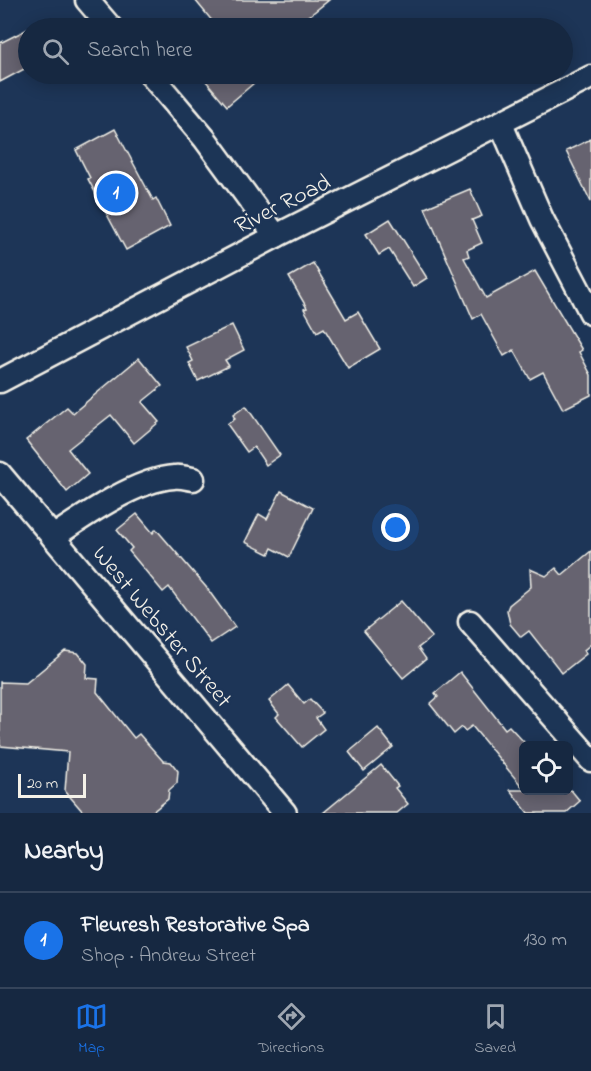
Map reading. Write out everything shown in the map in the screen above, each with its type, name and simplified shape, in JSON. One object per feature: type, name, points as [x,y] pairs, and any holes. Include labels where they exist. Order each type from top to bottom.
[{"type":"street","points":[[87,0],[102,18]]},
{"type":"street","name":"River Road","points":[[0,381],[276,236],[591,77]]},
{"type":"street","points":[[158,84],[205,139],[276,236]]},
{"type":"street","points":[[501,124],[542,219],[591,313]]},
{"type":"street","name":"West Webster Street","points":[[0,474],[285,813]]},
{"type":"street","points":[[53,537],[81,518],[153,481],[175,477],[193,479]]},
{"type":"street","points":[[470,622],[591,760]]},
{"type":"building","points":[[195,0],[329,0],[306,18],[210,18]]},
{"type":"building","points":[[18,34],[18,72],[0,82],[0,43]]},
{"type":"building","points":[[208,84],[253,84],[227,106]]},
{"type":"building","points":[[115,129],[153,200],[156,198],[170,226],[126,250],[88,179],[90,178],[76,150]]},
{"type":"building","points":[[591,139],[591,202],[566,151]]},
{"type":"building","points":[[470,189],[482,216],[472,220],[482,243],[467,250],[469,256],[464,258],[486,298],[535,271],[582,350],[579,352],[591,375],[591,395],[563,409],[543,372],[530,379],[514,350],[504,356],[481,314],[473,319],[425,208]]},
{"type":"building","points":[[390,219],[427,278],[413,287],[389,249],[379,255],[366,234]]},
{"type":"building","points":[[313,263],[346,319],[358,312],[380,349],[348,368],[324,328],[317,332],[304,309],[307,308],[289,277]]},
{"type":"building","points":[[232,325],[244,350],[225,360],[229,366],[198,381],[189,363],[193,361],[186,347]]},
{"type":"building","points":[[139,358],[162,386],[142,402],[159,422],[134,443],[111,415],[68,449],[88,474],[67,492],[26,440],[67,407],[73,413]]},
{"type":"building","points":[[246,406],[280,455],[266,465],[254,447],[247,452],[227,424],[235,419],[233,415]]},
{"type":"building","points":[[281,491],[313,508],[289,557],[272,548],[269,554],[245,542],[259,514],[267,519]]},
{"type":"building","points":[[137,514],[153,533],[156,529],[206,587],[235,627],[211,643],[169,587],[163,592],[129,551],[132,548],[117,530]]},
{"type":"building","points":[[591,551],[591,644],[584,650],[586,654],[562,673],[529,631],[521,637],[510,624],[507,610],[509,605],[531,587],[530,569],[546,576],[556,568],[562,575]]},
{"type":"building","points":[[401,601],[432,637],[418,648],[426,659],[403,678],[364,631]]},
{"type":"building","points":[[65,651],[78,653],[87,664],[86,678],[98,679],[97,692],[134,738],[139,734],[163,761],[171,762],[178,771],[177,783],[169,790],[168,799],[151,813],[84,813],[65,791],[68,752],[0,746],[0,682],[26,683]]},
{"type":"building","points":[[460,672],[505,729],[509,726],[523,741],[519,741],[519,783],[472,726],[465,731],[462,727],[454,734],[430,704],[438,697],[435,693]]},
{"type":"building","points":[[288,685],[304,704],[310,699],[323,713],[316,718],[324,729],[302,747],[276,717],[279,714],[269,701]]},
{"type":"building","points":[[378,728],[393,747],[364,771],[349,752]]},
{"type":"building","points":[[381,765],[398,786],[395,788],[408,804],[397,813],[323,813]]},
{"type":"building","points":[[510,790],[519,790],[519,795],[573,795],[573,792],[580,801],[566,813],[528,813]]},
{"type":"place","name":"Fleuresh Restorative Spa","points":[[116,193]]}]
